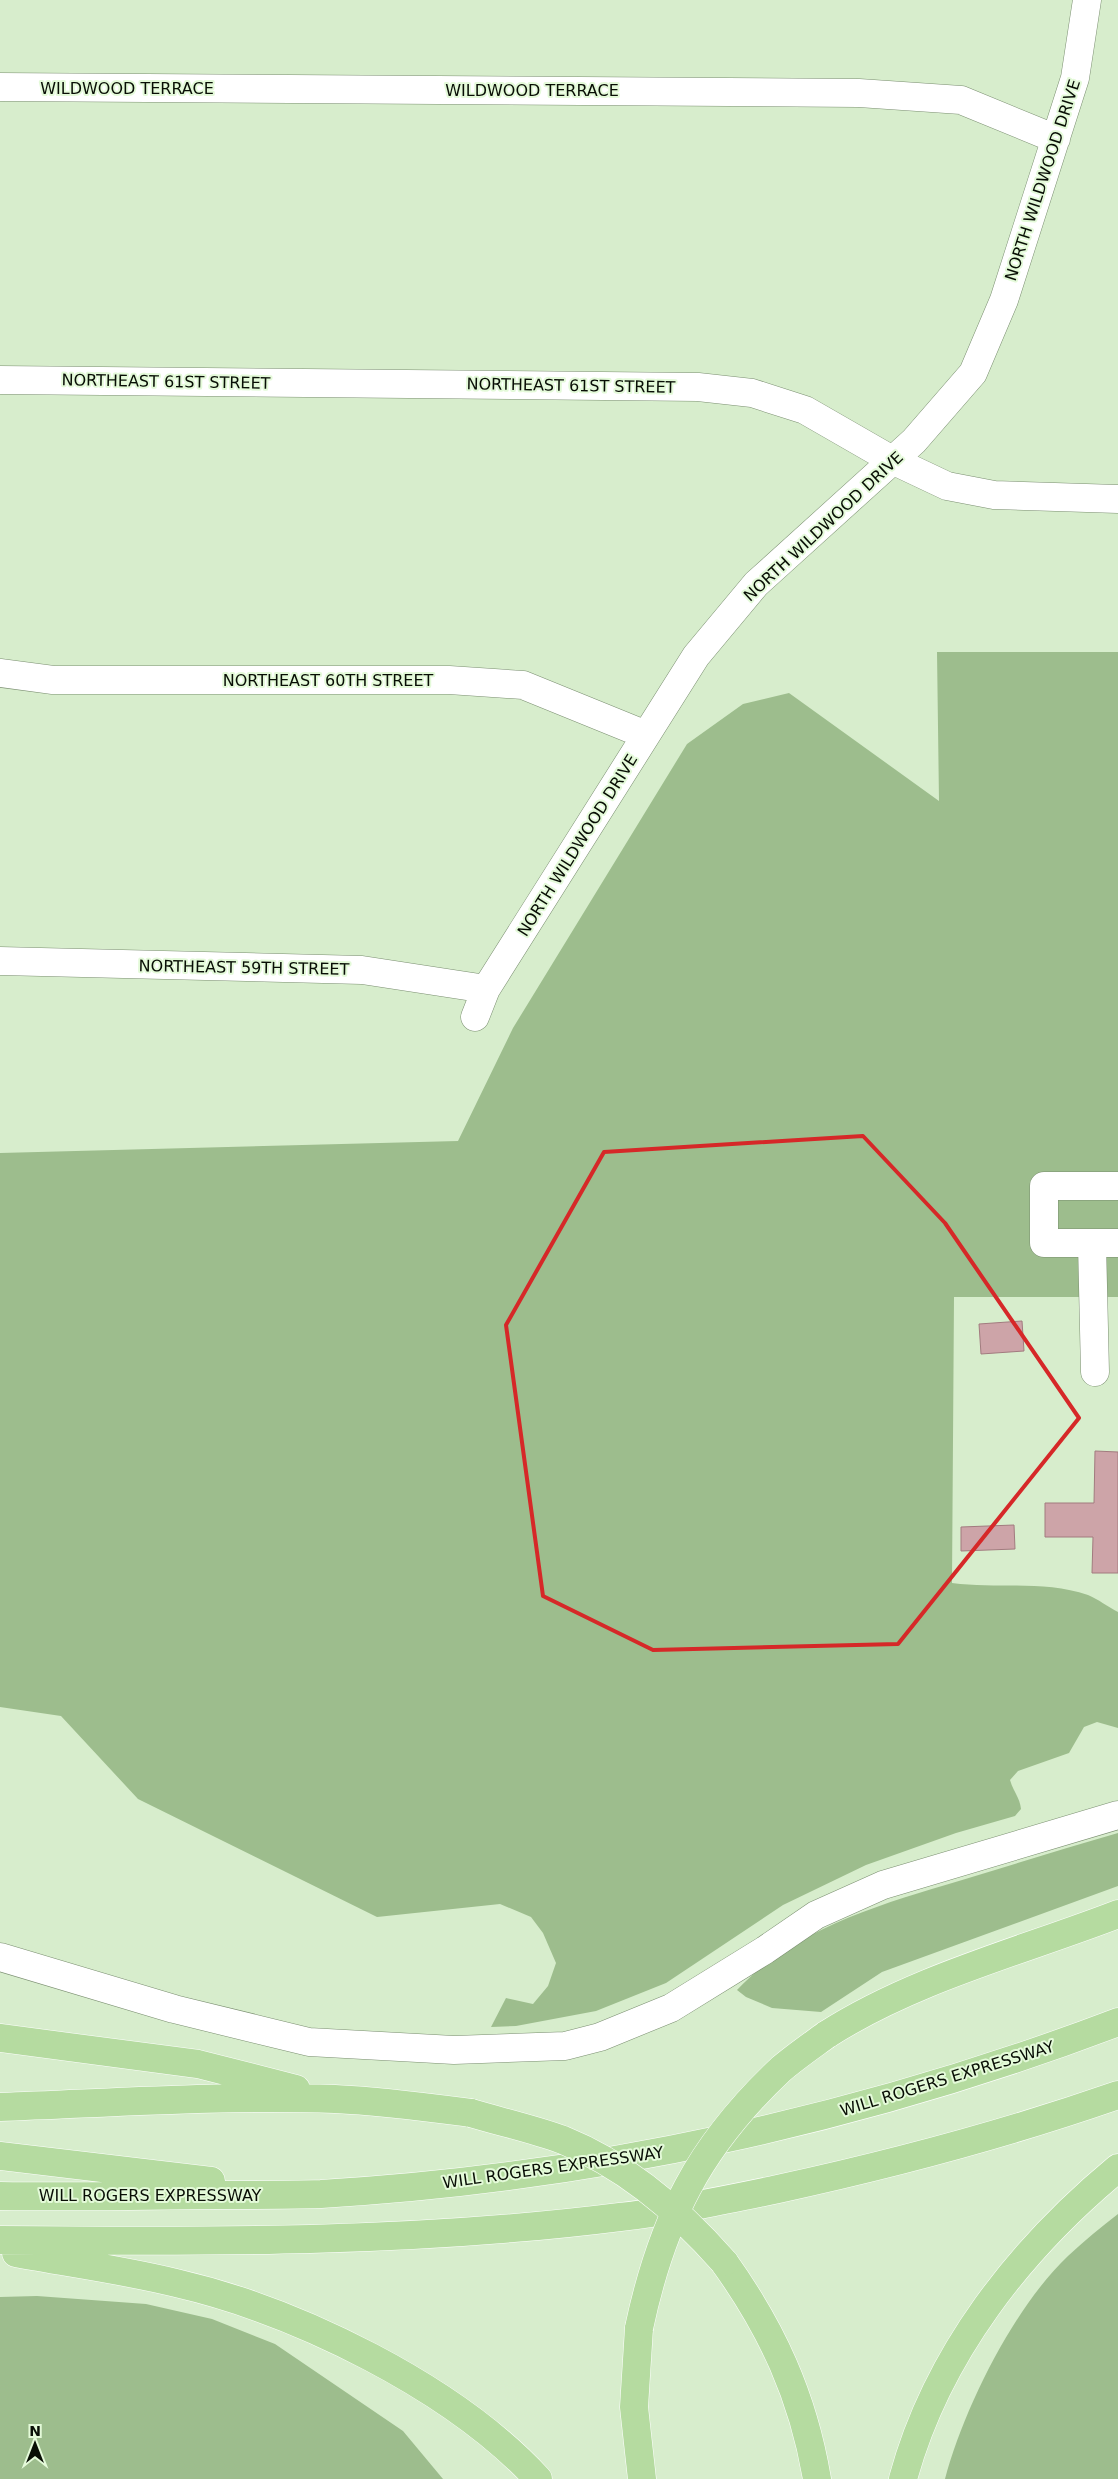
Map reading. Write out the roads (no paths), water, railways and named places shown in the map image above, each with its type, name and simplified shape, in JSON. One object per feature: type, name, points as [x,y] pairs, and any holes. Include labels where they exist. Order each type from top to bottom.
[{"type":"highway","points":[[642,2479],[634,2407],[639,2328],[650,2279],[679,2200],[727,2126],[782,2068],[826,2035],[856,2016],[931,1982],[1118,1914]]},
{"type":"highway","name":"WILL ROGERS EXPRESSWAY","points":[[0,2196],[319,2194],[432,2185],[540,2173],[668,2151],[877,2101],[1044,2050],[1118,2022]]},
{"type":"highway","points":[[0,2038],[198,2064],[335,2099]]},
{"type":"highway","points":[[0,2240],[316,2240],[467,2232],[621,2217],[736,2198],[934,2152],[998,2134],[1118,2095]]},
{"type":"highway","points":[[0,2107],[335,2099],[408,2104],[471,2113],[556,2138],[601,2159],[661,2200],[691,2226],[724,2262],[744,2291],[777,2348],[794,2389],[806,2428],[817,2479]]},
{"type":"highway","points":[[0,2156],[319,2194]]},
{"type":"highway","points":[[903,2479],[916,2439],[954,2359],[998,2291],[1057,2223],[1118,2168]]},
{"type":"highway","points":[[0,2250],[177,2283],[232,2299],[350,2346],[438,2398],[486,2431],[538,2479]]},
{"type":"street","name":"NORTH WILDWOOD DRIVE","points":[[475,1017],[486,989],[696,656],[756,584],[914,441],[973,373],[1004,300],[1075,78],[1087,0]]},
{"type":"street","name":"WILDWOOD TERRACE","points":[[0,87],[859,92],[961,100],[1056,140]]},
{"type":"street","name":"NORTHEAST 61ST STREET","points":[[0,380],[698,387],[752,393],[805,410],[892,460],[947,486],[994,495],[1118,500]]},
{"type":"street","name":"NORTHEAST 60TH STREET","points":[[0,673],[54,680],[449,680],[523,685],[646,735]]},
{"type":"street","name":"NORTHEAST 59TH STREET","points":[[0,961],[362,970],[486,989]]},
{"type":"street","points":[[1095,1372],[1105,1243],[1044,1243],[1044,1186],[1118,1186]]},
{"type":"street","points":[[0,1957],[174,2009],[309,2042],[454,2050],[565,2046],[600,2037],[670,2008],[765,1950],[816,1915],[883,1885],[1118,1814]]}]
